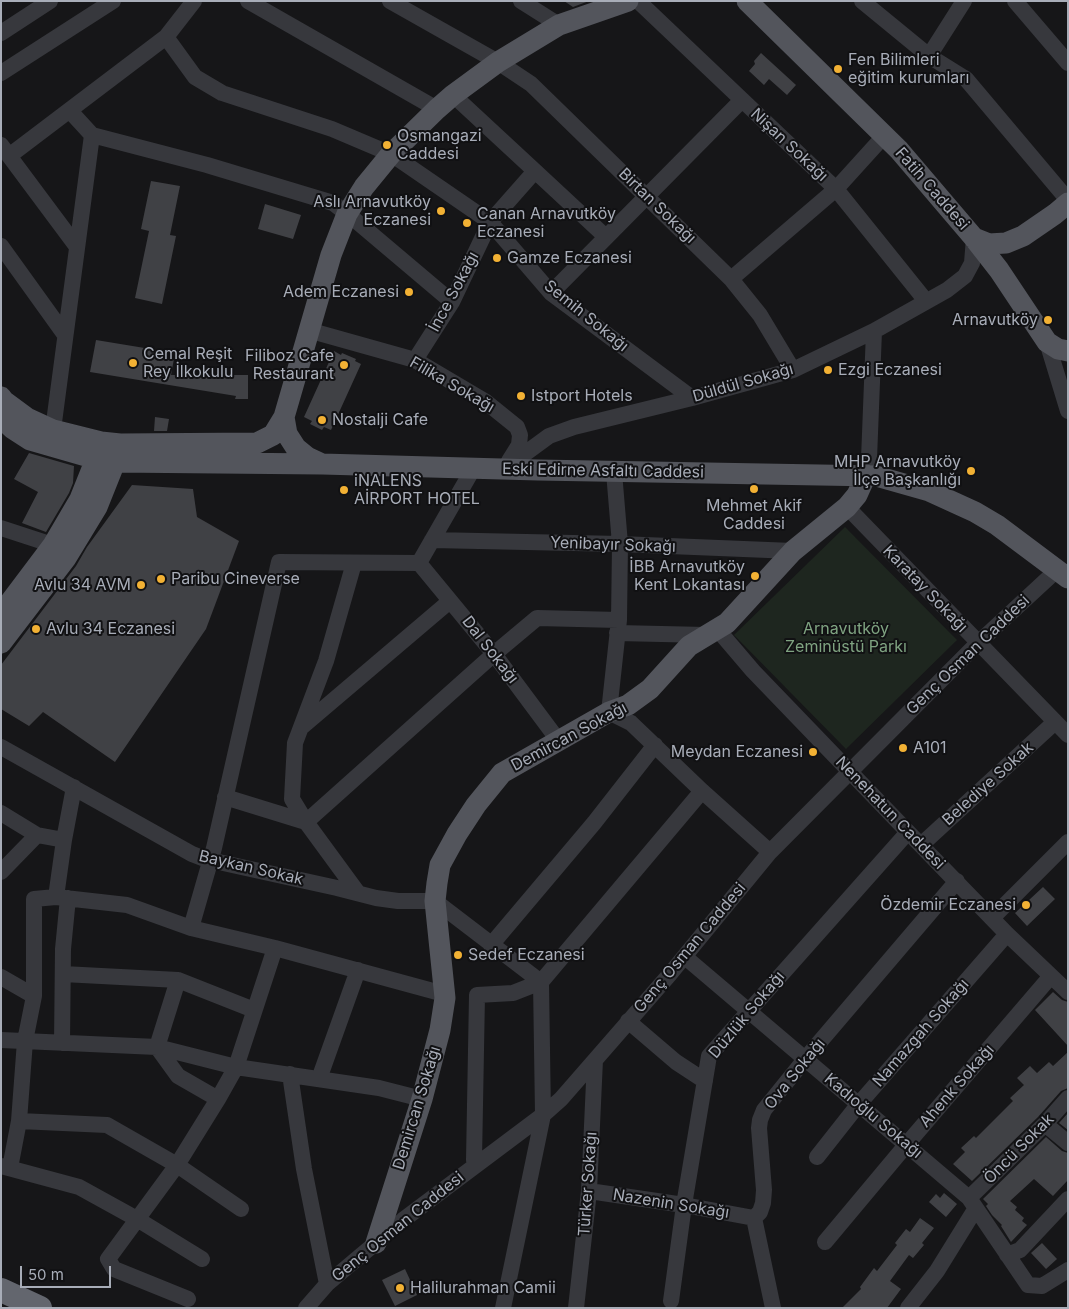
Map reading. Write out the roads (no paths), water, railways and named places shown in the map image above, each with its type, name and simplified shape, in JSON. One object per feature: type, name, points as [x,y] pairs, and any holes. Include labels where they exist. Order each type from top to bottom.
[{"type":"highway","points":[[1,1290],[40,1308]]},
{"type":"highway","points":[[1,1301],[25,1308]]},
{"type":"main road","points":[[1,397],[26,418],[53,430],[101,442],[120,444],[257,443],[273,435],[284,417],[331,255],[347,214],[364,187],[391,154],[437,109],[498,62],[559,25],[628,1]]},
{"type":"main road","name":"Fatih Caddesi","points":[[746,3],[899,150],[999,270],[1047,342]]},
{"type":"main road","points":[[974,238],[989,244],[1006,243],[1023,236],[1055,214],[1068,201]]},
{"type":"main road","points":[[1047,342],[1068,351]]},
{"type":"main road","points":[[284,417],[288,434],[296,448],[307,458],[322,464]]},
{"type":"main road","name":"Eski Edirne Asfaltı Caddesi","points":[[1,418],[13,429],[30,440],[105,460],[614,472],[866,475],[890,479],[929,491],[958,504],[997,525],[1062,574]]},
{"type":"main road","points":[[1,614],[52,545],[105,460]]},
{"type":"main road","points":[[1,643],[66,558],[97,507],[105,460]]},
{"type":"main road","name":"Demircan Sokağı","points":[[376,1243],[436,1049],[444,1008],[444,994],[435,901],[440,866],[457,834],[488,788],[502,773],[609,712],[628,705],[650,689],[689,646],[727,623],[793,551],[847,507],[857,496],[866,475]]},
{"type":"street","points":[[1,33],[50,1]]},
{"type":"street","points":[[1,73],[95,6],[113,1]]},
{"type":"street","points":[[77,247],[5,151],[70,111],[166,37],[194,1]]},
{"type":"street","points":[[248,1],[437,109]]},
{"type":"street","name":"Birtan Sokağı","points":[[390,1],[498,62],[531,84],[731,279],[760,315],[794,370]]},
{"type":"street","points":[[521,1],[559,25]]},
{"type":"street","name":"Nişan Sokağı","points":[[638,1],[836,189],[926,301]]},
{"type":"street","points":[[862,1],[929,56],[966,79],[1068,201]]},
{"type":"street","points":[[1015,1],[1068,63]]},
{"type":"street","points":[[929,56],[960,3]]},
{"type":"street","name":"Semih Sokağı","points":[[166,37],[195,77],[222,93],[332,129],[391,154],[490,222],[551,293],[692,398]]},
{"type":"street","points":[[453,95],[606,237]]},
{"type":"street","points":[[551,293],[742,100]]},
{"type":"street","points":[[70,111],[92,135],[207,165],[332,203],[452,302]]},
{"type":"street","points":[[53,430],[92,135]]},
{"type":"street","points":[[731,279],[836,189],[884,136]]},
{"type":"street","name":"İnce Sokağı","points":[[415,360],[452,302],[490,222],[535,172]]},
{"type":"street","name":"Düldül Sokağı","points":[[504,469],[549,436],[574,427],[692,398],[794,370],[874,331],[947,290],[965,276],[972,263],[974,238]]},
{"type":"street","points":[[1,246],[65,335]]},
{"type":"street","name":"Filika Sokağı","points":[[308,330],[415,360],[486,402],[517,427],[520,435],[519,445],[504,469]]},
{"type":"street","name":"Demircan Sokağı","points":[[866,475],[869,459],[874,331]]},
{"type":"street","name":"Fatih Caddesi","points":[[1047,342],[1068,411]]},
{"type":"street","points":[[191,928],[210,860],[279,562],[419,563],[473,469]]},
{"type":"street","points":[[614,472],[620,544],[618,627],[609,712],[631,723],[702,791],[770,852]]},
{"type":"street","name":"Karatay Sokağı","points":[[847,507],[977,644],[1068,735]]},
{"type":"street","points":[[1,528],[52,545]]},
{"type":"street","name":"Yenibayır Sokağı","points":[[432,540],[620,544],[793,551]]},
{"type":"street","points":[[354,563],[326,661],[295,743],[292,799],[306,822],[358,893]]},
{"type":"street","name":"Dal Sokağı","points":[[419,563],[494,654],[558,740]]},
{"type":"street","name":"Genç Osman Caddesi","points":[[306,1308],[327,1284],[403,1220],[543,1115],[561,1099],[685,957],[770,852],[977,644],[1062,574]]},
{"type":"street","points":[[301,728],[450,601]]},
{"type":"street","points":[[306,822],[537,618],[618,627],[712,632]]},
{"type":"street","name":"Nenehatun Caddesi","points":[[712,632],[753,671],[1007,934],[1068,992]]},
{"type":"street","name":"Belediye Sokak","points":[[921,846],[1055,722]]},
{"type":"street","points":[[491,945],[594,824],[654,745]]},
{"type":"street","name":"Baykan Sokak","points":[[1,747],[192,854],[210,860],[376,898],[398,901],[435,901]]},
{"type":"street","points":[[62,1043],[64,840],[74,787]]},
{"type":"street","points":[[476,1165],[474,1160],[477,995],[514,993],[541,982],[702,791]]},
{"type":"street","points":[[225,797],[306,822]]},
{"type":"street","points":[[1,813],[37,835],[64,840]]},
{"type":"street","name":"Düzlük Sokağı","points":[[672,1301],[684,1205],[709,1056],[908,832]]},
{"type":"street","points":[[1,872],[37,835]]},
{"type":"street","points":[[992,918],[1068,842]]},
{"type":"street","name":"Ova Sokağı","points":[[754,1218],[760,1212],[763,1203],[764,1190],[759,1128],[764,1110],[806,1058],[957,882]]},
{"type":"street","points":[[202,1259],[137,1219],[79,1187],[6,1167],[19,1120],[26,1041],[34,996],[34,899],[62,898],[127,905],[191,928],[274,948],[444,994]]},
{"type":"street","points":[[435,901],[541,982]]},
{"type":"street","name":"Namazgah Sokağı","points":[[817,1157],[858,1105],[1007,934]]},
{"type":"street","points":[[188,1299],[114,1269],[108,1259],[177,1165],[236,1067],[274,948]]},
{"type":"street","name":"Kadıoğlu Sokağı","points":[[685,957],[806,1058],[858,1105],[907,1144],[973,1203],[1028,1285],[1042,1286],[1068,1270]]},
{"type":"street","points":[[319,1079],[358,970]]},
{"type":"street","points":[[63,974],[178,980],[254,1010]]},
{"type":"street","name":"Ahenk Sokağı","points":[[825,1242],[1051,976]]},
{"type":"street","points":[[1,977],[34,996]]},
{"type":"street","points":[[157,1047],[178,980]]},
{"type":"street","points":[[503,1308],[543,1115],[541,982]]},
{"type":"street","points":[[628,1021],[676,1062],[705,1081]]},
{"type":"street","points":[[1,1040],[157,1047],[236,1067],[379,1088],[422,1099]]},
{"type":"street","points":[[157,1047],[178,1076],[218,1099]]},
{"type":"street","name":"Türker Sokağı","points":[[576,1308],[589,1191],[595,1060]]},
{"type":"street","points":[[290,1074],[304,1170],[327,1284]]},
{"type":"street","name":"Öncü Sokak","points":[[908,1308],[936,1271],[973,1203],[1068,1098]]},
{"type":"street","points":[[19,1120],[108,1125],[177,1165],[241,1209]]},
{"type":"street","points":[[1045,1124],[1068,1143]]},
{"type":"street","name":"Nazenin Sokağı","points":[[589,1191],[684,1205],[754,1218]]},
{"type":"street","points":[[1007,1255],[1020,1250],[1068,1199]]},
{"type":"street","points":[[754,1218],[773,1308]]},
{"type":"place","name":"Fen Bilimleri eğitim kurumları","points":[[838,69]]},
{"type":"place","name":"Osmangazi Caddesi","points":[[387,145]]},
{"type":"place","name":"Aslı Arnavutköy Eczanesi","points":[[441,211]]},
{"type":"place","name":"Canan Arnavutköy Eczanesi","points":[[467,223]]},
{"type":"place","name":"Gamze Eczanesi","points":[[497,258]]},
{"type":"place","name":"Adem Eczanesi","points":[[409,292]]},
{"type":"place","name":"Arnavutköy","points":[[1048,320]]},
{"type":"place","name":"Cemal Reşit Rey İlkokulu","points":[[133,363]]},
{"type":"place","name":"Filiboz Cafe Restaurant","points":[[344,365]]},
{"type":"place","name":"Ezgi Eczanesi","points":[[828,370]]},
{"type":"place","name":"Istport Hotels","points":[[521,396]]},
{"type":"place","name":"Nostalji Cafe","points":[[322,420]]},
{"type":"place","name":"MHP Arnavutköy İlçe Başkanlığı","points":[[971,471]]},
{"type":"place","name":"Mehmet Akif Caddesi","points":[[754,489]]},
{"type":"place","name":"iNALENS AİRPORT HOTEL","points":[[344,490]]},
{"type":"place","name":"İBB Arnavutköy Kent Lokantası","points":[[755,576]]},
{"type":"place","name":"Paribu Cineverse","points":[[161,579]]},
{"type":"place","name":"Avlu 34 AVM","points":[[141,585]]},
{"type":"place","name":"Avlu 34 Eczanesi","points":[[36,629]]},
{"type":"place","name":"A101","points":[[903,748]]},
{"type":"place","name":"Meydan Eczanesi","points":[[813,752]]},
{"type":"place","name":"Özdemir Eczanesi","points":[[1026,905]]},
{"type":"place","name":"Sedef Eczanesi","points":[[458,955]]},
{"type":"place","name":"Halilurahman Camii","points":[[400,1288]]},
{"type":"park label","name":"Arnavutköy Zeminüstü Parkı","points":[[846,638]]}]
